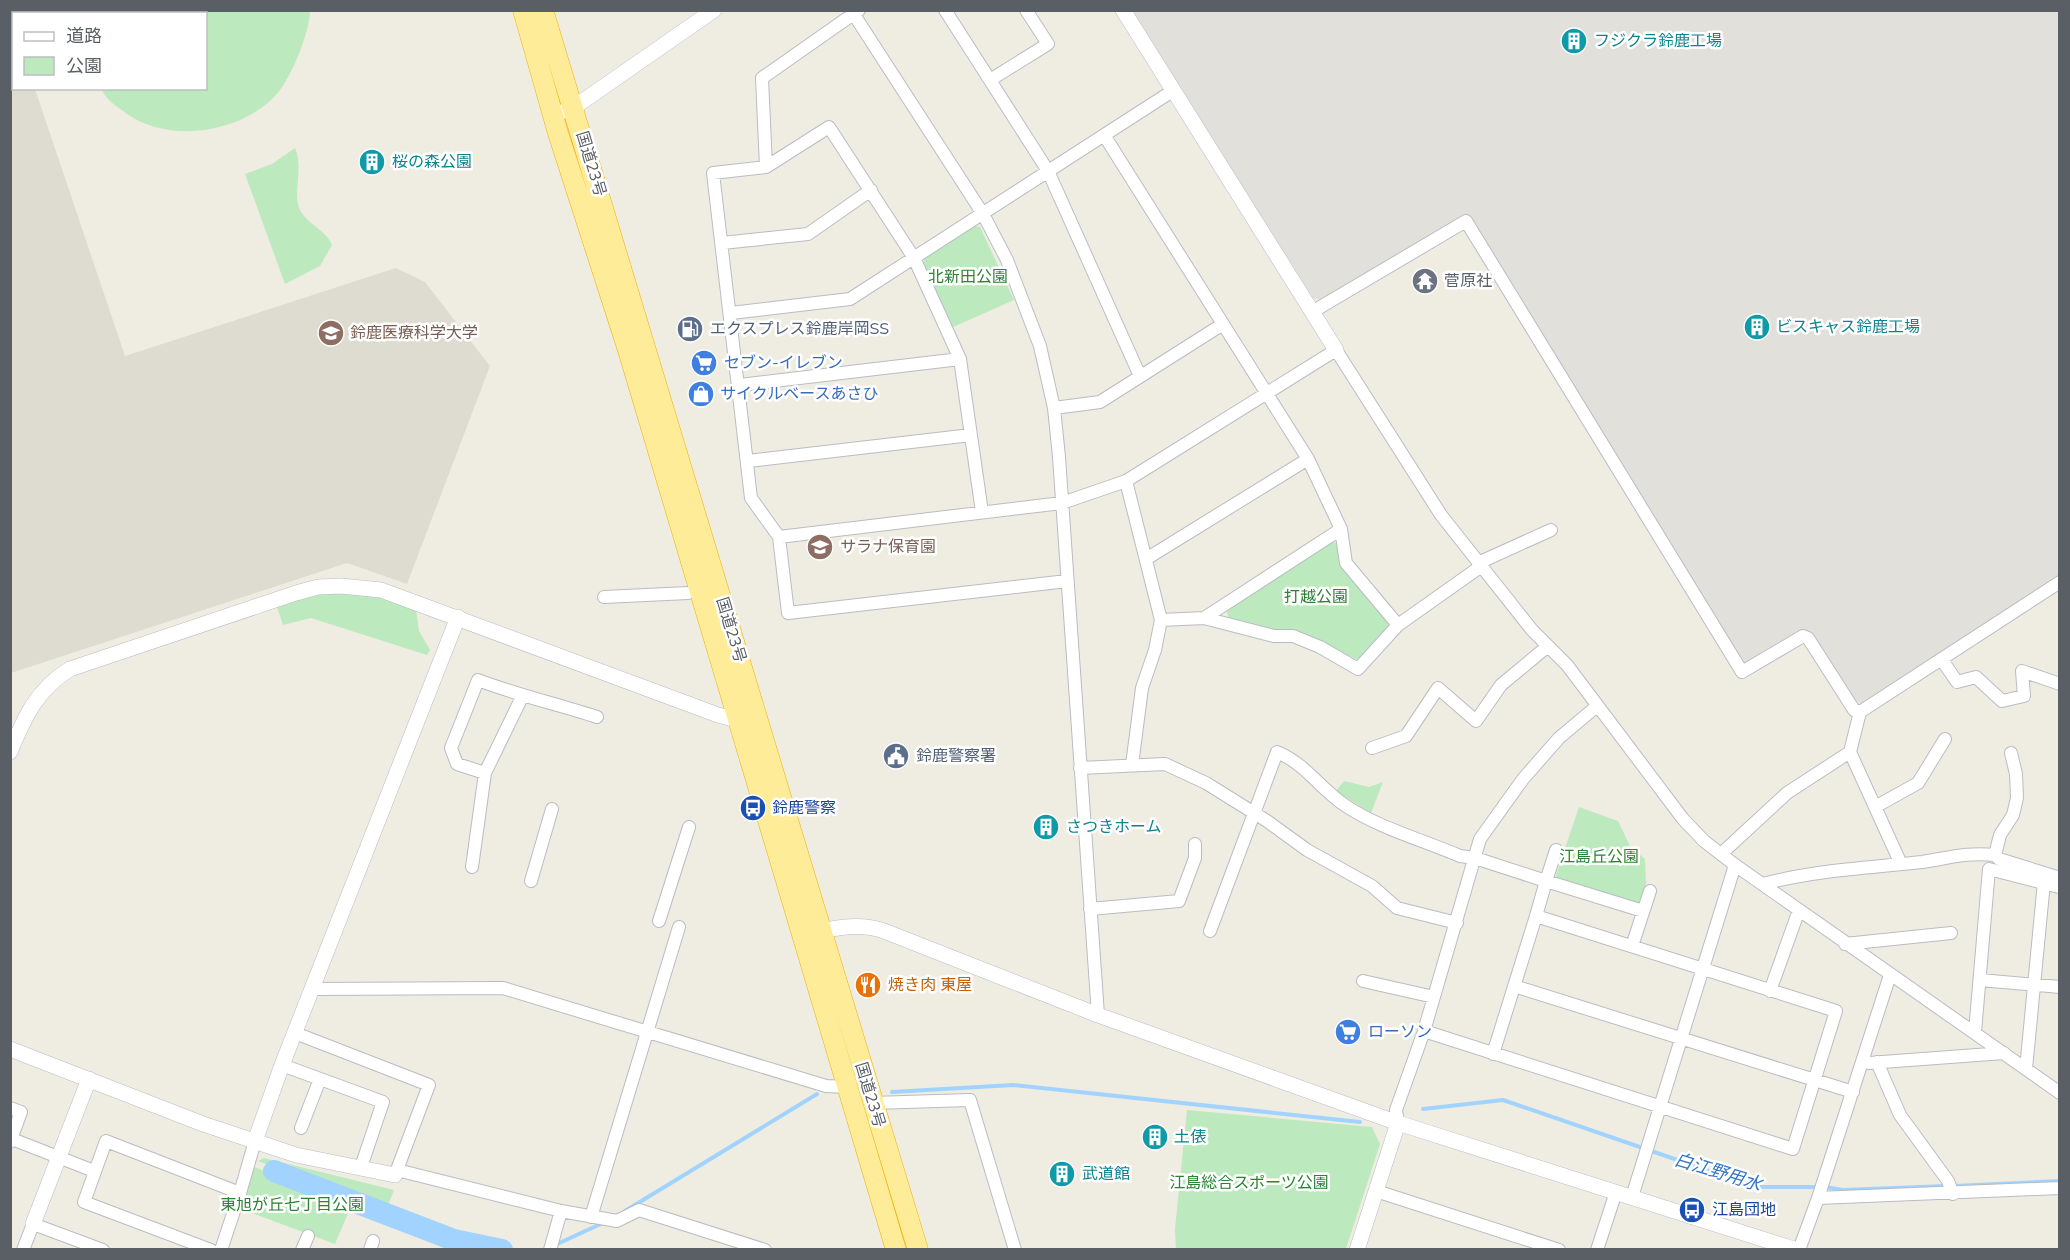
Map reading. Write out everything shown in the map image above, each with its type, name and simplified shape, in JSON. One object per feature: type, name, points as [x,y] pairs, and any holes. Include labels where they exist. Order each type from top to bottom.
[{"type":"highway","name":"国道23号","points":[[523,10],[553,116],[628,350],[896,1250]]},
{"type":"highway","name":"国道23号","points":[[543,10],[918,1250]]},
{"type":"street","points":[[553,116],[573,108],[714,10]]},
{"type":"street","points":[[945,10],[1048,171],[1140,376]]},
{"type":"street","points":[[990,80],[1048,44],[1026,10]]},
{"type":"street","points":[[1123,10],[1441,515],[1479,565],[1567,665],[1683,819],[1735,865],[2060,1093]]},
{"type":"street","points":[[766,167],[762,78],[854,12],[982,214],[1007,260],[1026,304],[1040,346],[1054,408],[1098,1015]]},
{"type":"street","points":[[731,313],[850,299],[1174,90]]},
{"type":"street","points":[[982,513],[960,359],[914,258],[830,127],[766,167],[713,173],[740,385],[751,498],[779,537],[788,613],[1067,581]]},
{"type":"street","points":[[1104,135],[1308,459],[1341,530],[1346,563],[1398,625]]},
{"type":"street","points":[[722,243],[808,234],[871,190]]},
{"type":"street","points":[[1312,312],[1466,221],[1742,672],[1803,636],[1808,638],[1854,710],[1860,712]]},
{"type":"street","points":[[1054,408],[1101,402],[1223,324]]},
{"type":"street","points":[[779,537],[1062,503],[1126,481],[1336,350]]},
{"type":"street","points":[[740,385],[960,359]]},
{"type":"street","points":[[748,461],[970,435]]},
{"type":"street","points":[[1146,559],[1308,459]]},
{"type":"street","points":[[1126,481],[1161,620],[1155,650],[1142,688],[1132,765]]},
{"type":"street","points":[[1204,618],[1341,530]]},
{"type":"street","points":[[1161,620],[1204,618],[1274,636],[1293,636],[1320,647],[1358,669],[1398,625],[1479,565],[1551,530]]},
{"type":"street","points":[[1901,864],[1850,752],[1860,712],[2060,582]]},
{"type":"street","points":[[10,752],[24,718],[37,698],[51,683],[70,669],[296,593],[328,586],[367,587],[458,617],[737,720],[756,713]]},
{"type":"street","points":[[604,597],[688,592]]},
{"type":"street","points":[[221,1250],[255,1141],[282,1065],[458,617]]},
{"type":"street","points":[[1372,748],[1406,736],[1438,688],[1476,721],[1501,685],[1548,646]]},
{"type":"street","points":[[1942,660],[1957,682],[1976,677],[2001,701],[2024,696],[2022,671],[2060,684]]},
{"type":"street","points":[[485,773],[457,764],[451,748],[478,680],[522,697],[547,701],[597,717]]},
{"type":"street","points":[[472,867],[485,773],[522,697]]},
{"type":"street","points":[[1357,1250],[1398,1123],[1396,1110],[1424,1032],[1480,839],[1523,779],[1559,738],[1598,706]]},
{"type":"street","points":[[1875,807],[1918,783],[1945,739]]},
{"type":"street","points":[[1210,931],[1277,752],[1296,760],[1346,806],[1460,856],[1475,858],[1643,911]]},
{"type":"street","points":[[1721,854],[1787,793],[1850,752]]},
{"type":"street","points":[[1995,855],[2000,835],[2013,815],[2017,798],[2016,774],[2011,753]]},
{"type":"street","points":[[1080,768],[1165,764],[1206,783],[1288,834],[1307,850],[1372,886],[1397,908],[1457,923]]},
{"type":"street","points":[[531,881],[552,809]]},
{"type":"street","points":[[659,921],[689,827]]},
{"type":"street","points":[[1090,909],[1179,902],[1195,858],[1195,844]]},
{"type":"street","points":[[1493,1054],[1556,850]]},
{"type":"street","points":[[1763,884],[1793,876],[1901,864],[1969,852],[1995,855],[1999,860],[2060,878]]},
{"type":"street","points":[[1632,1197],[1735,865]]},
{"type":"street","points":[[1975,1032],[1989,869],[2060,887]]},
{"type":"street","points":[[2026,1069],[2044,882]]},
{"type":"street","points":[[1632,946],[1650,891]]},
{"type":"street","points":[[1770,991],[1799,910]]},
{"type":"street","points":[[1424,1032],[1793,1149],[1836,1011],[1536,916]]},
{"type":"street","points":[[802,936],[823,931],[870,926],[1098,1015],[1398,1123],[1798,1250],[1820,1191],[1890,975]]},
{"type":"street","points":[[596,1217],[679,927]]},
{"type":"street","points":[[1845,944],[1951,933]]},
{"type":"street","points":[[1980,980],[2060,987]]},
{"type":"street","points":[[1363,981],[1434,997]]},
{"type":"street","points":[[1514,986],[1852,1092]]},
{"type":"street","points":[[313,988],[503,988],[826,1086],[848,1087]]},
{"type":"street","points":[[295,1033],[429,1085],[396,1172]]},
{"type":"street","points":[[10,1049],[296,1155],[396,1172],[561,1211],[617,1221],[639,1210],[765,1250]]},
{"type":"street","points":[[1862,1063],[2004,1053]]},
{"type":"street","points":[[1877,1062],[1900,1115],[1951,1188]]},
{"type":"street","points":[[282,1065],[383,1102],[361,1167]]},
{"type":"street","points":[[23,1250],[89,1079]]},
{"type":"street","points":[[301,1128],[320,1079]]},
{"type":"street","points":[[872,1103],[970,1100],[1015,1250]]},
{"type":"street","points":[[10,1108],[21,1112],[11,1141],[94,1171]]},
{"type":"street","points":[[212,1250],[84,1202],[106,1141],[240,1193]]},
{"type":"street","points":[[1820,1191],[2060,1188]]},
{"type":"street","points":[[1376,1191],[1559,1250]]},
{"type":"street","points":[[1597,1250],[1616,1192]]},
{"type":"street","points":[[551,1245],[561,1211]]},
{"type":"street","points":[[33,1224],[103,1250]]},
{"type":"street","points":[[302,1250],[308,1236]]},
{"type":"shaded area","name":"フジクラ鈴鹿工場","points":[[1130,11],[2059,11],[2059,577],[1864,705],[1855,700],[1810,636],[1746,663],[1739,659],[1467,216],[1323,300],[1313,298]]},
{"type":"shaded area","name":"鈴鹿医療科学大学","points":[[11,15],[12,90],[35,90],[125,356],[396,268],[425,282],[490,366],[407,584],[347,563],[11,673]]},
{"type":"green space","points":[[310,10],[307,30],[299,55],[288,78],[276,95],[261,108],[225,126],[184,131],[164,129],[144,123],[112,103],[102,90],[207,90],[207,12],[79,11]]},
{"type":"green space","points":[[295,148],[298,164],[297,196],[300,210],[326,235],[332,245],[320,266],[285,284],[245,174],[272,164]]},
{"type":"green space","name":"北新田公園","points":[[975,226],[980,227],[1014,300],[953,327],[923,264],[925,258]]},
{"type":"green space","name":"打越公園","points":[[1332,541],[1339,544],[1387,619],[1388,626],[1360,658],[1355,659],[1297,630],[1273,631],[1229,619],[1226,609]]},
{"type":"green space","points":[[350,592],[385,598],[416,609],[419,631],[430,650],[427,655],[311,618],[283,625],[277,607],[317,594]]},
{"type":"green space","points":[[1344,781],[1369,787],[1383,782],[1371,813],[1336,791]]},
{"type":"green space","name":"江島丘公園","points":[[1579,807],[1618,821],[1630,846],[1645,859],[1646,884],[1640,905],[1555,878]]},
{"type":"green space","name":"江島総合スポーツ公園","points":[[1187,1110],[1372,1127],[1380,1144],[1346,1249],[1176,1249],[1175,1229]]},
{"type":"green space","points":[[264,1158],[394,1190],[386,1210],[258,1161]]},
{"type":"green space","name":"東旭が丘七丁目公園","points":[[254,1167],[352,1204],[335,1244],[241,1209]]},
{"type":"waterway","points":[[892,1092],[1013,1085],[1360,1122]]},
{"type":"waterway","points":[[625,1211],[817,1094]]},
{"type":"waterway","name":"白江野用水","points":[[1423,1109],[1503,1100],[1756,1187],[1818,1187]]},
{"type":"waterway","name":"白江野用水","points":[[274,1171],[454,1240],[502,1250]]},
{"type":"waterway","name":"白江野用水","points":[[1954,1186],[2060,1181]]},
{"type":"waterway","name":"白江野用水","points":[[1825,1187],[1843,1190],[1946,1186]]},
{"type":"waterway","points":[[555,1245],[605,1222]]},
{"type":"place","name":"フジクラ鈴鹿工場","points":[[1574,41]]},
{"type":"place","name":"桜の森公園","points":[[372,162]]},
{"type":"place","name":"菅原社","points":[[1425,281]]},
{"type":"place","name":"ビスキャス鈴鹿工場","points":[[1757,327]]},
{"type":"place","name":"エクスプレス鈴鹿岸岡SS","points":[[690,329]]},
{"type":"place","name":"鈴鹿医療科学大学","points":[[331,333]]},
{"type":"place","name":"セブン-イレブン","points":[[704,363]]},
{"type":"place","name":"サイクルベースあさひ","points":[[701,394]]},
{"type":"place","name":"サラナ保育園","points":[[820,547]]},
{"type":"place","name":"鈴鹿警察署","points":[[896,756]]},
{"type":"place","name":"鈴鹿警察","points":[[753,808]]},
{"type":"place","name":"さつきホーム","points":[[1046,827]]},
{"type":"place","name":"焼き肉 東屋","points":[[868,985]]},
{"type":"place","name":"ローソン","points":[[1348,1032]]},
{"type":"place","name":"土俵","points":[[1155,1137]]},
{"type":"place","name":"武道館","points":[[1062,1174]]},
{"type":"place","name":"江島団地","points":[[1692,1210]]}]
